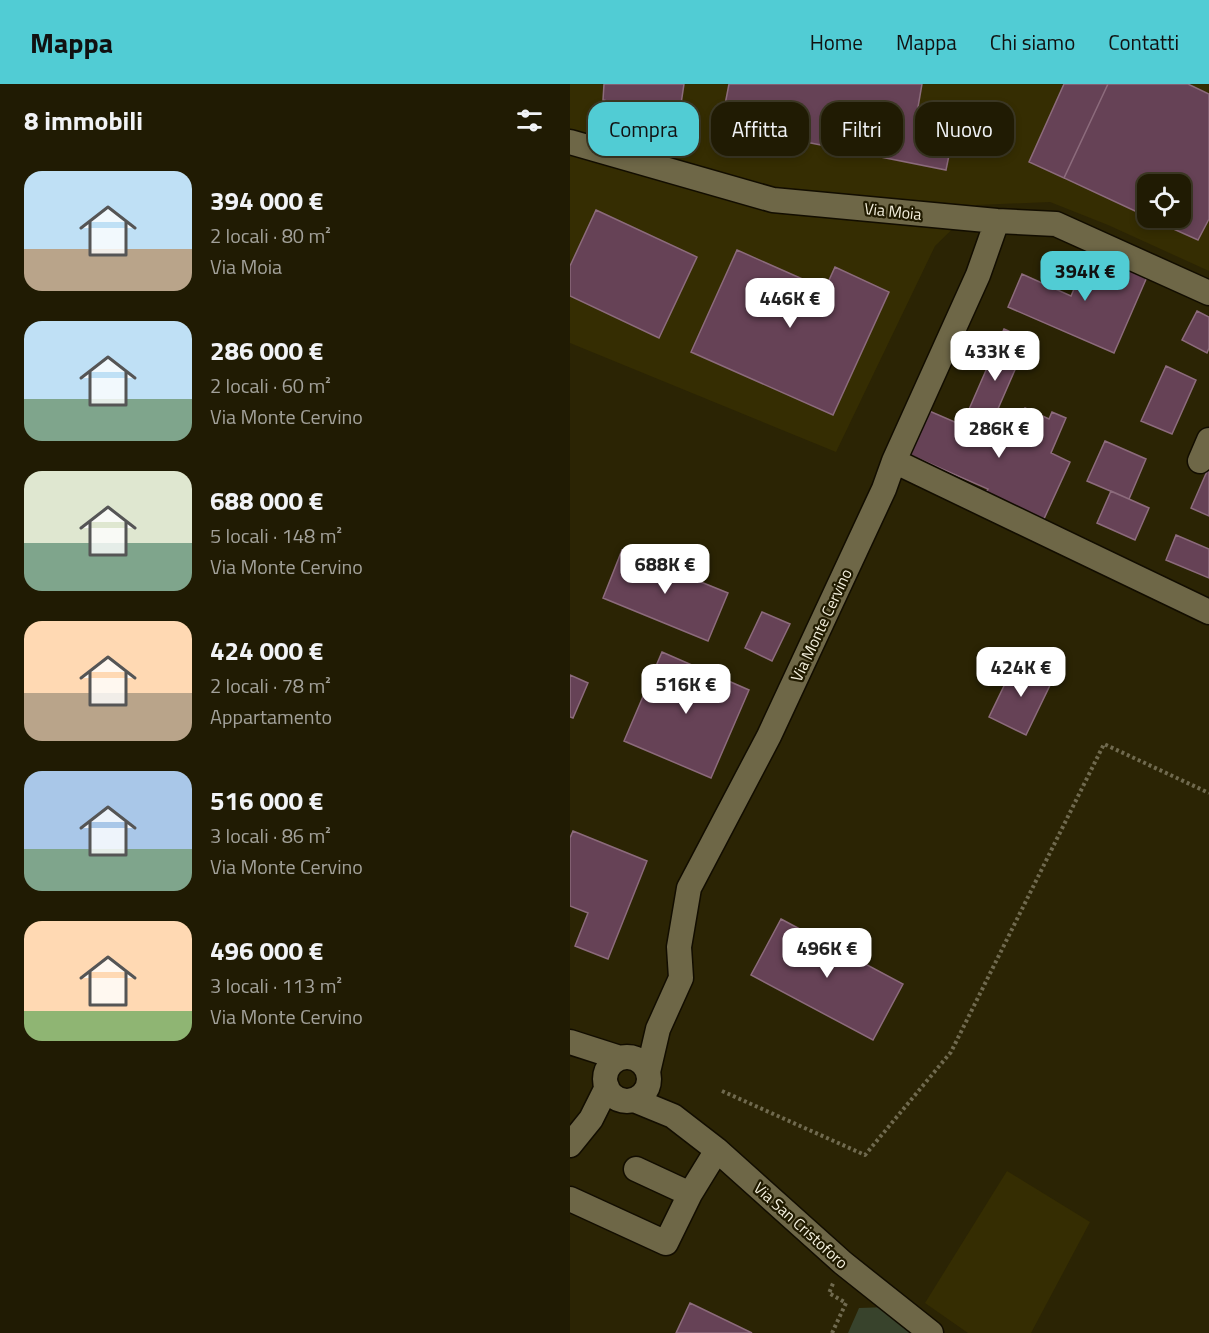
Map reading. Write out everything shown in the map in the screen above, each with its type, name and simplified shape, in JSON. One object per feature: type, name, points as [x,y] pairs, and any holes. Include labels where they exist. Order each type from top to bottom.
[{"type":"street","name":"Via Moia","points":[[570,142],[773,200],[997,221],[1056,224],[1209,293]]},
{"type":"street","name":"Via Monte Cervino","points":[[649,1075],[658,1029],[681,978],[678,947],[689,888],[769,736],[884,489],[894,461],[978,275],[997,221]]},
{"type":"street","points":[[894,461],[1209,612]]},
{"type":"street","name":"Via Monte Cervino","points":[[623,1058],[658,1029]]},
{"type":"street","points":[[570,1043],[623,1058],[634,1058],[640,1061],[649,1075],[645,1092],[640,1097],[591,1119]]},
{"type":"street","points":[[570,1043],[607,1085]]},
{"type":"street","points":[[623,1058],[609,1067],[606,1076],[607,1085],[616,1097],[630,1100]]},
{"type":"street","name":"Via San Cristoforo","points":[[649,1075],[673,1116]]},
{"type":"street","points":[[570,1145],[591,1119],[607,1085]]},
{"type":"street","name":"Via San Cristoforo","points":[[630,1100],[673,1116],[717,1150],[843,1263],[931,1333]]},
{"type":"street","points":[[570,1198],[666,1243],[690,1194],[717,1150]]},
{"type":"street","points":[[636,1170],[690,1194]]},
{"type":"path","points":[[722,1091],[865,1155],[951,1052],[1104,744],[1209,792]]},
{"type":"shaded area","points":[[570,84],[1209,84],[1209,271],[1108,225],[1050,202],[977,205],[935,246],[836,452],[570,343]]},
{"type":"shaded area","points":[[1007,1171],[1090,1222],[1031,1333],[968,1333],[925,1303]]},
{"type":"green space","points":[[888,1307],[921,1333],[848,1333],[859,1308]]},
{"type":"building","points":[[604,84],[684,84],[681,102],[603,100]]},
{"type":"building","points":[[729,84],[922,84],[919,102],[915,102],[915,156],[949,156],[946,170],[876,156],[903,156],[903,102],[821,102],[821,145],[809,143],[809,102],[725,102]]},
{"type":"building","points":[[1064,84],[1108,84],[1064,178],[1029,162]]},
{"type":"building","points":[[1108,84],[1188,84],[1209,94],[1209,219],[1198,240],[1171,228],[1191,228],[1191,174],[1137,174],[1137,212],[1064,178]]},
{"type":"building","points":[[596,210],[697,257],[659,338],[570,296],[570,266]]},
{"type":"building","points":[[737,250],[825,289],[835,267],[889,292],[833,415],[691,352]]},
{"type":"building","points":[[1090,252],[1147,277],[1114,353],[1008,307],[1022,274],[1071,296]]},
{"type":"building","points":[[1197,311],[1209,317],[1207,353],[1182,340]]},
{"type":"building","points":[[1004,329],[1028,340],[987,434],[963,423]]},
{"type":"building","points":[[1166,366],[1196,380],[1172,434],[1141,421]]},
{"type":"building","points":[[1025,408],[1049,419],[1052,412],[1066,418],[1051,453],[1070,462],[1043,521],[985,494],[988,489],[908,454],[927,410],[1008,445]]},
{"type":"building","points":[[1105,441],[1146,459],[1129,499],[1087,481]]},
{"type":"building","points":[[1209,469],[1209,516],[1191,508]]},
{"type":"building","points":[[1111,491],[1149,508],[1135,540],[1097,523]]},
{"type":"building","points":[[1176,535],[1209,549],[1209,578],[1166,560]]},
{"type":"building","points":[[622,550],[728,593],[708,641],[603,598]]},
{"type":"building","points":[[762,612],[790,624],[772,661],[745,648]]},
{"type":"building","points":[[662,652],[749,690],[711,778],[624,741]]},
{"type":"building","points":[[1016,661],[1053,679],[1026,735],[989,717]]},
{"type":"building","points":[[570,675],[588,683],[573,718],[570,717]]},
{"type":"building","points":[[573,831],[647,861],[608,959],[575,946],[588,913],[570,906],[570,838]]},
{"type":"building","points":[[781,919],[903,984],[873,1040],[751,975]]},
{"type":"building","points":[[690,1303],[752,1333],[676,1333]]}]
